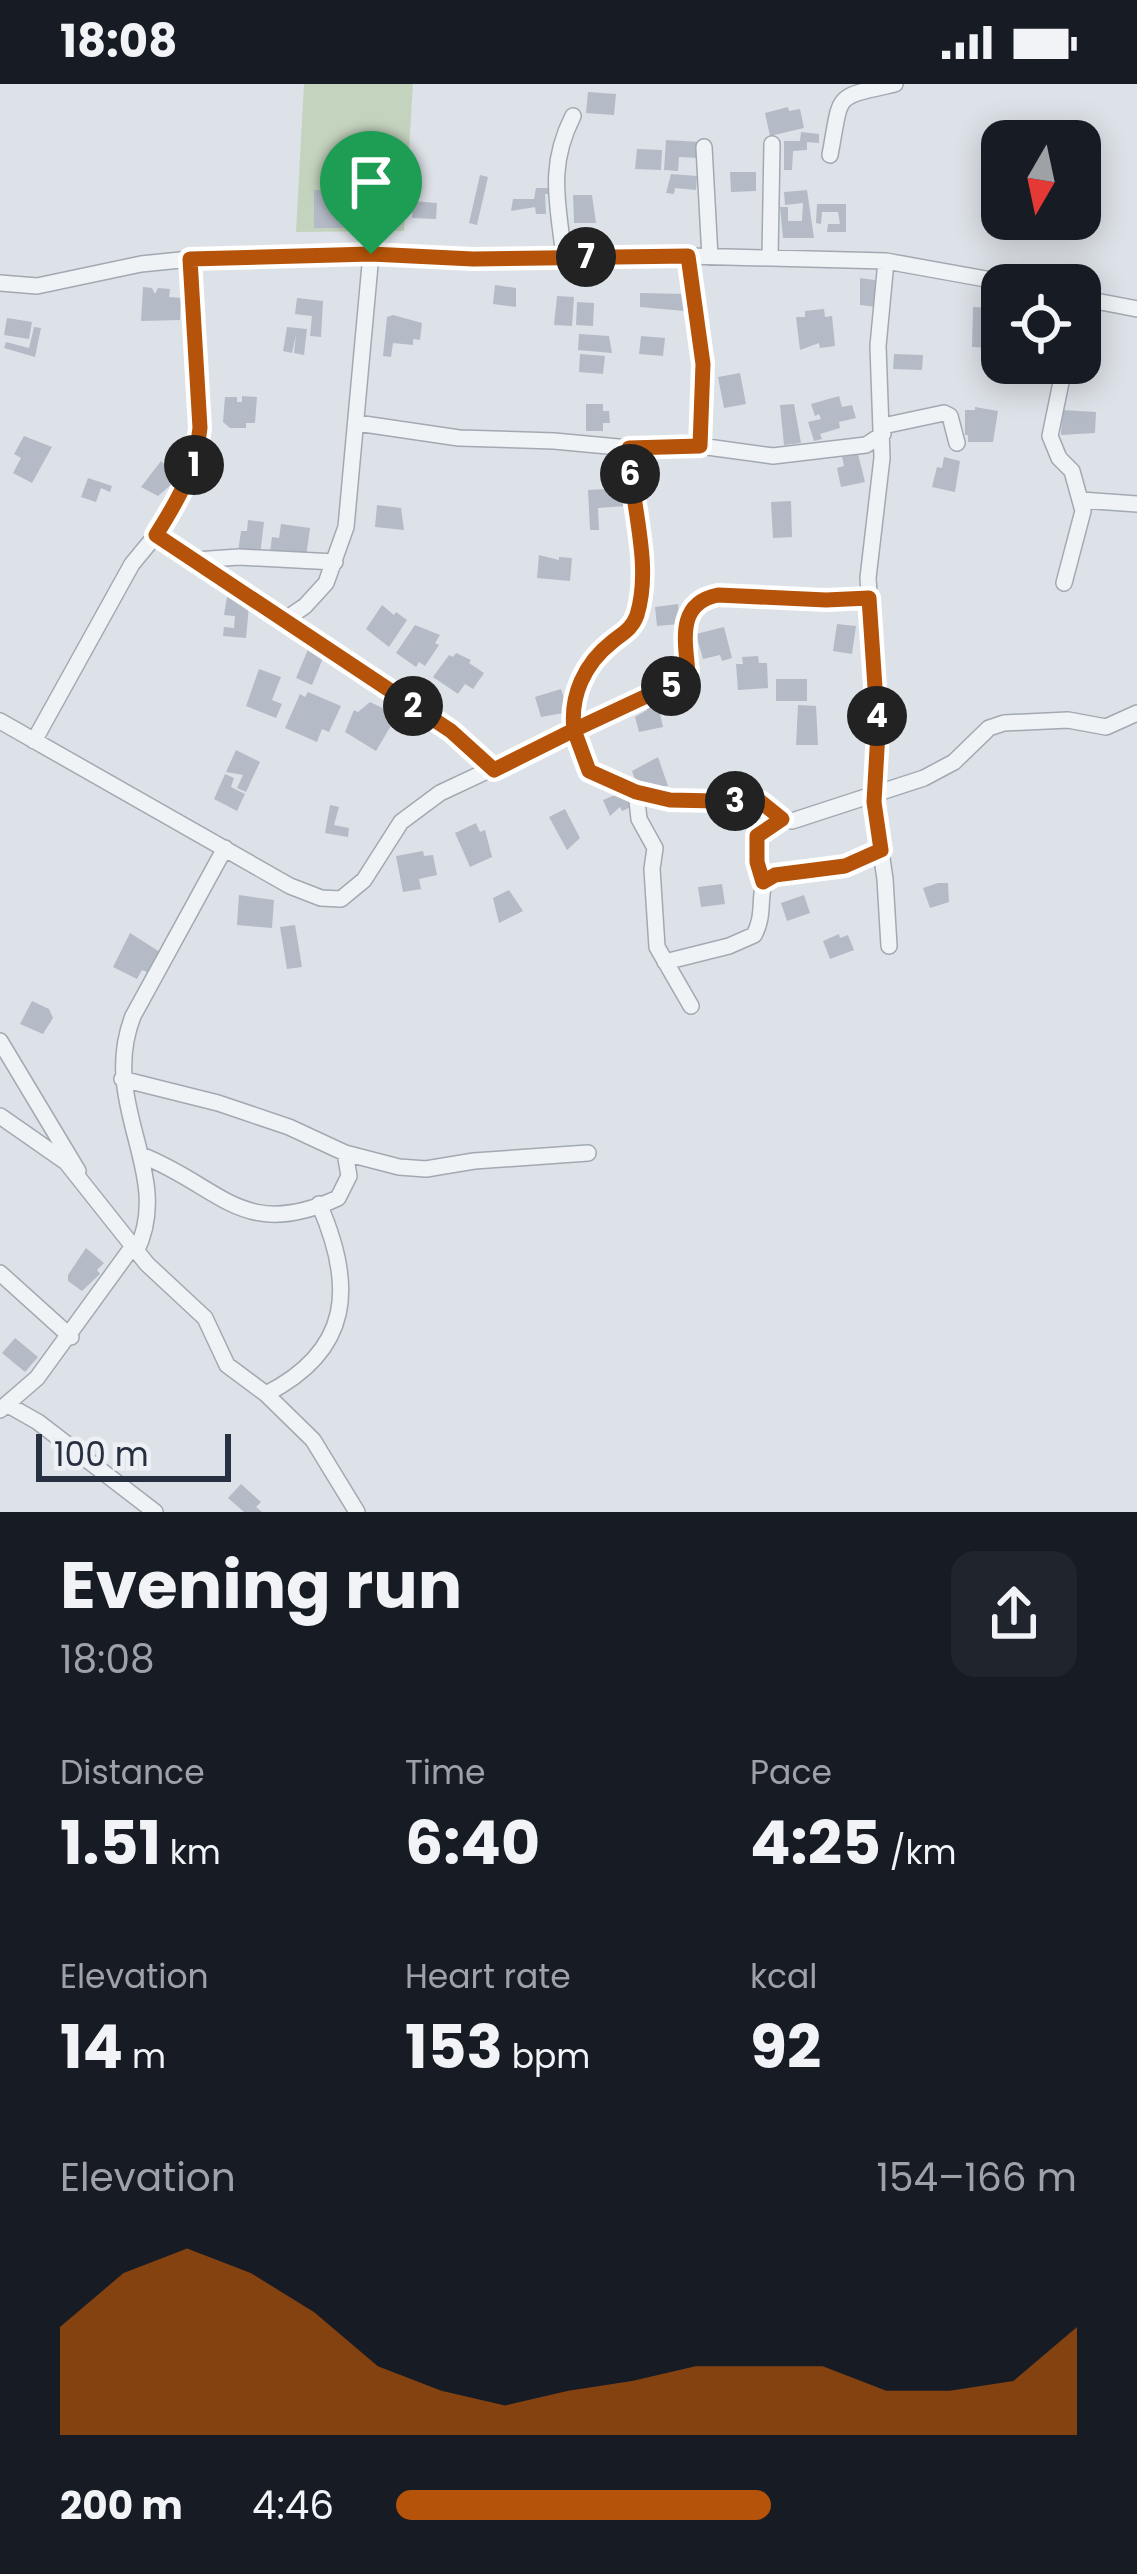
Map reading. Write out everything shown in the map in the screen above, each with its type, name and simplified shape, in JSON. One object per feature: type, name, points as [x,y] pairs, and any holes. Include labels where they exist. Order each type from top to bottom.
[{"type":"street","points":[[830,155],[837,108],[843,98],[895,84]]},
{"type":"street","points":[[564,257],[554,176],[560,144],[574,116]]},
{"type":"street","points":[[770,257],[772,144]]},
{"type":"street","points":[[704,147],[710,257]]},
{"type":"street","points":[[286,619],[326,583],[346,526],[371,254]]},
{"type":"street","points":[[0,283],[37,286],[190,259],[371,254],[473,259],[688,256],[886,261],[981,278]]},
{"type":"street","points":[[688,256],[703,364],[700,446]]},
{"type":"street","points":[[34,741],[132,565],[156,535],[194,468],[200,428],[190,259]]},
{"type":"street","points":[[886,261],[878,346],[883,430],[880,500],[869,563],[869,598],[878,732],[874,795],[889,946]]},
{"type":"street","points":[[1101,302],[1137,309]]},
{"type":"street","points":[[1061,384],[1050,436],[1072,471],[1083,512],[1064,583]]},
{"type":"street","points":[[357,423],[418,435],[629,448],[700,446],[752,455],[793,455],[866,445],[883,430],[944,412],[950,416],[957,443]]},
{"type":"street","points":[[629,448],[641,552],[639,605],[628,631],[610,644],[577,687],[571,706],[589,771],[636,792],[692,803],[761,802],[782,819]]},
{"type":"street","points":[[1081,500],[1137,504]]},
{"type":"street","points":[[156,535],[451,731],[494,770]]},
{"type":"street","points":[[193,560],[239,557],[335,562]]},
{"type":"street","points":[[0,721],[311,896],[341,899],[364,880],[400,822],[440,793],[685,678],[688,616],[702,599],[718,595],[869,598]]},
{"type":"street","points":[[665,962],[729,946],[754,934],[764,908],[757,836],[782,819],[808,817],[924,778],[954,762],[989,728],[1068,720],[1106,727],[1137,713]]},
{"type":"street","points":[[636,792],[639,819],[654,844],[655,939],[692,1006]]},
{"type":"street","points":[[155,1512],[38,1422],[4,1407],[38,1378],[134,1249],[148,1205],[141,1155],[126,1108],[125,1039],[225,848]]},
{"type":"street","points":[[763,882],[775,875],[845,866],[881,850]]},
{"type":"street","points":[[0,1041],[65,1144],[80,1180]]},
{"type":"street","points":[[122,1079],[218,1103],[289,1127],[345,1153],[399,1167],[426,1169],[588,1153]]},
{"type":"street","points":[[0,1116],[66,1162],[134,1249],[205,1318],[227,1365],[266,1394],[313,1440],[357,1512]]},
{"type":"street","points":[[141,1155],[169,1166],[235,1207],[274,1216],[338,1198],[349,1177],[345,1153]]},
{"type":"street","points":[[266,1394],[307,1370],[328,1344],[334,1328],[340,1257],[319,1204]]},
{"type":"street","points":[[0,1273],[71,1336]]},
{"type":"green space","points":[[304,84],[413,84],[404,231],[296,232]]},
{"type":"building","points":[[588,92],[616,94],[614,115],[586,113]]},
{"type":"building","points":[[788,107],[789,111],[800,109],[804,128],[770,136],[765,113]]},
{"type":"building","points":[[801,132],[819,134],[819,143],[807,142],[807,150],[793,151],[792,170],[784,170],[784,141],[800,141]]},
{"type":"building","points":[[666,140],[700,142],[699,158],[679,157],[678,171],[664,170]]},
{"type":"building","points":[[637,149],[662,150],[661,170],[635,169]]},
{"type":"building","points":[[730,172],[756,172],[756,191],[731,192]]},
{"type":"building","points":[[671,174],[697,176],[696,190],[675,188],[674,194],[666,193]]},
{"type":"building","points":[[480,175],[488,177],[477,225],[469,223]]},
{"type":"building","points":[[368,182],[368,188],[362,188],[362,228],[314,228],[314,190],[352,190],[352,183]]},
{"type":"building","points":[[536,188],[548,188],[546,214],[536,214],[535,207],[511,211],[513,199],[534,199]]},
{"type":"building","points":[[807,190],[814,238],[783,238],[780,207],[788,207],[788,221],[802,221],[803,203],[785,205],[784,192]]},
{"type":"building","points":[[573,195],[592,195],[596,223],[574,223]]},
{"type":"building","points":[[413,201],[437,203],[436,219],[412,218]]},
{"type":"building","points":[[817,204],[846,204],[846,232],[827,232],[828,224],[840,224],[838,212],[822,212],[821,224],[816,223]]},
{"type":"building","points":[[860,278],[882,281],[878,307],[860,305]]},
{"type":"building","points":[[495,285],[516,288],[516,307],[493,304]]},
{"type":"building","points":[[143,287],[152,288],[155,294],[158,288],[170,289],[169,297],[181,298],[180,320],[141,321]]},
{"type":"building","points":[[640,293],[685,294],[684,311],[640,307]]},
{"type":"building","points":[[557,296],[574,297],[572,326],[554,325]]},
{"type":"building","points":[[297,298],[323,301],[321,337],[310,336],[312,316],[295,314]]},
{"type":"building","points":[[577,302],[594,303],[593,326],[576,325]]},
{"type":"building","points":[[973,307],[981,307],[981,347],[972,347]]},
{"type":"building","points":[[824,309],[825,317],[832,316],[835,346],[820,348],[819,343],[800,350],[796,317]]},
{"type":"building","points":[[387,317],[422,323],[420,340],[413,339],[413,345],[393,343],[391,357],[383,356]]},
{"type":"building","points":[[7,318],[32,322],[29,339],[4,335]]},
{"type":"building","points":[[34,327],[41,328],[35,357],[4,348],[6,342],[29,348]]},
{"type":"building","points":[[287,327],[307,329],[304,355],[294,353],[296,335],[292,353],[283,351]]},
{"type":"building","points":[[579,334],[609,336],[612,353],[578,350]]},
{"type":"building","points":[[641,336],[665,338],[663,356],[639,354]]},
{"type":"building","points":[[580,354],[605,356],[603,374],[579,372]]},
{"type":"building","points":[[894,354],[923,355],[922,370],[893,369]]},
{"type":"building","points":[[740,373],[746,404],[724,408],[718,377]]},
{"type":"building","points":[[242,396],[257,397],[255,423],[230,428],[223,422],[225,397],[242,402]]},
{"type":"building","points":[[839,396],[842,407],[852,405],[856,418],[839,422],[840,428],[814,441],[808,422],[821,419],[811,404]]},
{"type":"building","points":[[586,404],[603,404],[603,411],[609,411],[610,423],[603,423],[603,431],[586,431]]},
{"type":"building","points":[[794,404],[801,443],[784,445],[780,405]]},
{"type":"building","points":[[965,410],[998,411],[993,442],[968,442]]},
{"type":"building","points":[[1062,410],[1096,412],[1095,433],[1061,435]]},
{"type":"building","points":[[24,436],[52,447],[32,483],[13,473],[21,458],[14,454]]},
{"type":"building","points":[[858,454],[865,482],[841,487],[837,468],[844,466],[842,457]]},
{"type":"building","points":[[944,457],[960,461],[955,492],[932,487]]},
{"type":"building","points":[[161,461],[179,478],[158,496],[141,487]]},
{"type":"building","points":[[88,478],[112,486],[110,492],[101,488],[96,502],[81,497]]},
{"type":"building","points":[[626,488],[627,506],[598,508],[599,530],[590,530],[588,490]]},
{"type":"building","points":[[791,501],[792,537],[773,538],[771,502]]},
{"type":"building","points":[[377,505],[401,508],[404,530],[375,527]]},
{"type":"building","points":[[248,520],[264,522],[260,555],[238,552]]},
{"type":"building","points":[[281,524],[310,528],[306,557],[289,555],[286,550],[285,554],[270,552],[272,537],[279,538]]},
{"type":"building","points":[[539,555],[572,558],[570,581],[537,578]]},
{"type":"building","points":[[235,594],[250,596],[246,638],[223,636],[224,627],[234,628],[235,616],[224,615],[227,597],[235,598]]},
{"type":"building","points":[[678,604],[680,624],[657,626],[655,607]]},
{"type":"building","points":[[382,605],[407,620],[389,647],[366,629]]},
{"type":"building","points":[[837,624],[856,626],[852,654],[833,651]]},
{"type":"building","points":[[415,625],[440,635],[425,666],[419,662],[416,667],[396,653]]},
{"type":"building","points":[[724,627],[732,658],[703,659],[696,634]]},
{"type":"building","points":[[309,647],[325,653],[312,685],[296,678]]},
{"type":"building","points":[[456,653],[484,673],[473,689],[465,684],[458,694],[433,677],[449,655]]},
{"type":"building","points":[[758,656],[759,663],[767,663],[768,688],[738,690],[736,664],[743,664],[742,657]]},
{"type":"building","points":[[259,669],[281,677],[272,700],[282,704],[276,718],[246,706]]},
{"type":"building","points":[[776,679],[807,679],[807,701],[776,701]]},
{"type":"building","points":[[561,689],[569,712],[541,717],[535,697]]},
{"type":"building","points":[[308,692],[341,706],[329,732],[322,729],[317,742],[285,728],[300,694],[305,697]]},
{"type":"building","points":[[657,701],[663,727],[639,732],[635,717],[647,710],[645,704]]},
{"type":"building","points":[[370,702],[393,713],[395,719],[376,751],[345,732],[354,710]]},
{"type":"building","points":[[798,705],[816,706],[818,745],[796,745]]},
{"type":"building","points":[[236,750],[260,762],[246,792],[237,788],[243,775],[226,772]]},
{"type":"building","points":[[658,757],[668,786],[639,790],[632,771]]},
{"type":"building","points":[[225,774],[234,778],[231,787],[245,794],[237,811],[214,799]]},
{"type":"building","points":[[627,790],[631,807],[622,811],[620,807],[610,816],[603,800]]},
{"type":"building","points":[[330,805],[339,807],[334,825],[349,828],[348,837],[325,833]]},
{"type":"building","points":[[565,809],[580,838],[567,850],[549,817]]},
{"type":"building","points":[[476,823],[480,832],[485,830],[492,857],[470,867],[455,833]]},
{"type":"building","points":[[423,851],[424,856],[433,855],[437,875],[419,879],[421,889],[403,892],[396,856]]},
{"type":"building","points":[[948,883],[949,902],[930,908],[923,888]]},
{"type":"building","points":[[722,884],[725,904],[701,907],[698,887]]},
{"type":"building","points":[[509,890],[523,911],[499,923],[493,898]]},
{"type":"building","points":[[239,895],[274,900],[272,928],[237,925]]},
{"type":"building","points":[[804,895],[810,913],[787,921],[781,903]]},
{"type":"building","points":[[295,925],[302,967],[287,969],[280,927]]},
{"type":"building","points":[[130,933],[160,952],[149,973],[142,970],[137,979],[113,967]]},
{"type":"building","points":[[839,934],[840,938],[848,935],[854,950],[830,959],[823,941]]},
{"type":"building","points":[[32,1001],[49,1009],[53,1018],[43,1034],[20,1024]]},
{"type":"building","points":[[86,1248],[104,1263],[97,1270],[100,1274],[82,1291],[68,1281],[68,1275]]},
{"type":"building","points":[[15,1338],[38,1357],[25,1372],[2,1353]]},
{"type":"building","points":[[241,1484],[261,1502],[256,1507],[262,1512],[244,1512],[228,1498]]},
{"type":"route","points":[[371,254],[190,259],[200,428],[197,454],[194,468],[156,535],[451,731],[494,770],[574,730],[586,768],[636,792],[692,803],[750,800],[770,806],[782,819],[757,836],[763,882],[775,875],[845,866],[881,850],[874,802],[878,732],[869,598],[718,595],[702,599],[688,616],[685,629],[685,678],[574,730],[571,706],[577,687],[610,644],[628,631],[639,605],[641,552],[629,448],[700,446],[703,364],[688,256],[473,259],[371,254]]}]
